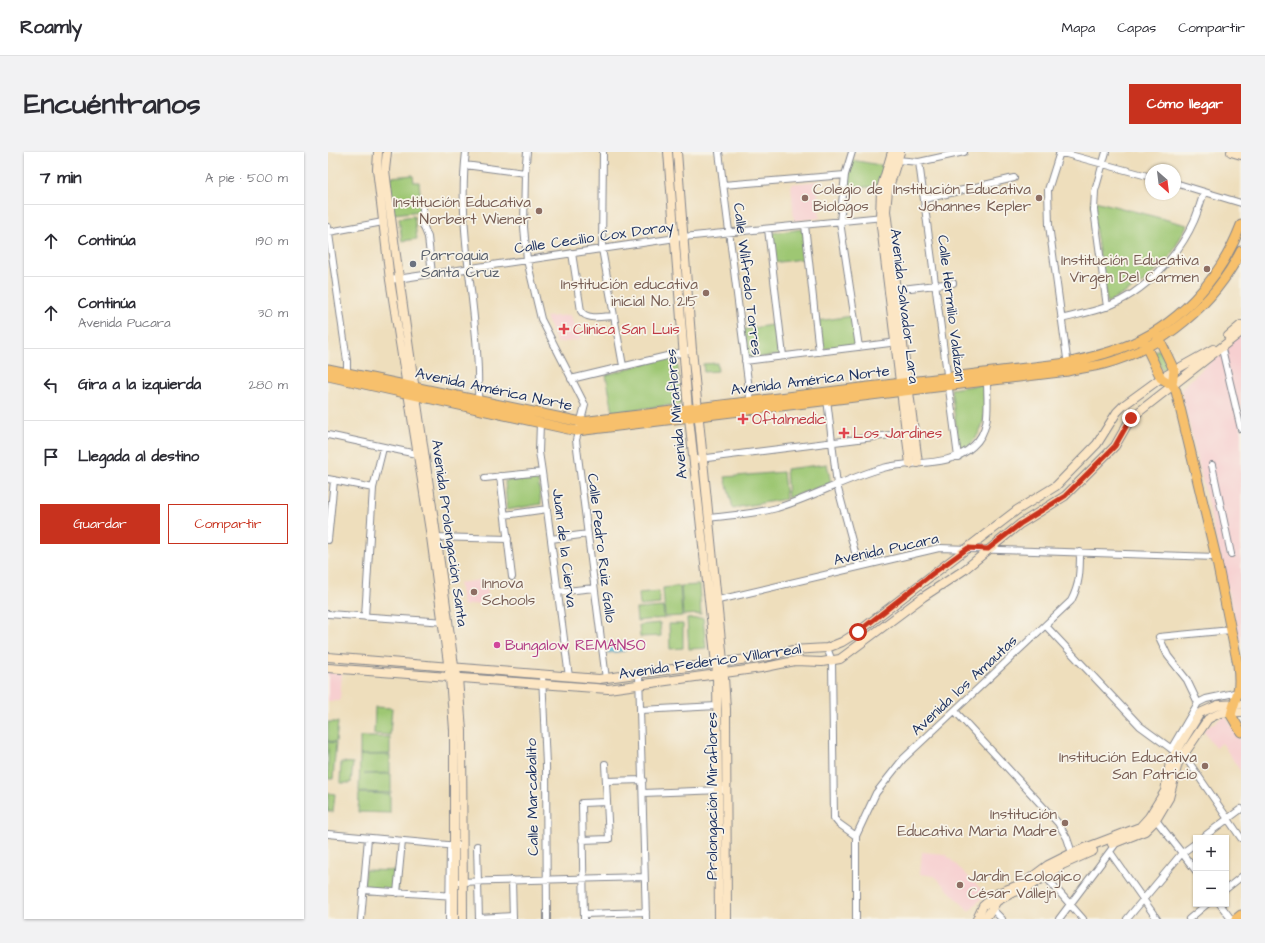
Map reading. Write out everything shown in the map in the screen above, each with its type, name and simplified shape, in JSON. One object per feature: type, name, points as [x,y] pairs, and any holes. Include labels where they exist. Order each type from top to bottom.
[{"type":"main road","name":"Avenida Prolongación Santa","points":[[378,152],[377,169],[390,280],[421,455],[434,537],[451,666],[454,678],[458,731],[456,846],[463,919]]},
{"type":"main road","name":"Avenida Prolongación Santa","points":[[386,152],[385,170],[399,279],[410,390]]},
{"type":"main road","name":"Avenida Miraflores","points":[[668,152],[679,238],[693,412],[706,522],[720,668]]},
{"type":"main road","name":"Avenida Miraflores","points":[[677,152],[679,238]]},
{"type":"main road","name":"Avenida Salvador Lara","points":[[892,152],[881,189],[892,290],[895,342],[905,386],[914,464]]},
{"type":"main road","points":[[1231,152],[1241,155]]},
{"type":"main road","name":"Avenida Salvador Lara","points":[[883,217],[888,190],[898,156]]},
{"type":"main road","name":"Avenida América Norte","points":[[1183,316],[1227,256],[1241,225]]},
{"type":"main road","name":"Avenida América Norte","points":[[948,381],[988,380],[1068,367],[1103,359],[1144,343],[1183,316],[1216,289],[1241,251]]},
{"type":"main road","name":"Avenida Salvador Lara","points":[[892,290],[903,342],[906,433],[914,464]]},
{"type":"main road","name":"Avenida Federico Villarreal","points":[[328,668],[608,689],[640,685],[720,668],[796,649],[827,648],[842,642],[858,632],[1017,510],[1056,486],[1097,444],[1117,412],[1161,378],[1214,348],[1241,325]]},
{"type":"main road","name":"Avenida Federico Villarreal","points":[[328,657],[606,679],[640,674],[720,668],[768,667],[795,661],[832,661],[840,659],[923,597],[964,570],[1020,524],[1065,496],[1115,446],[1131,418],[1172,385],[1222,349],[1241,332]]},
{"type":"main road","points":[[1157,335],[1174,370],[1172,385],[1182,413],[1216,557],[1241,683],[1237,708],[1232,718],[1241,732]]},
{"type":"main road","points":[[1144,343],[1161,378],[1172,385]]},
{"type":"main road","name":"Avenida América Norte","points":[[328,376],[347,377],[496,408],[581,422],[693,412],[1068,367]]},
{"type":"main road","name":"Avenida América Norte","points":[[328,369],[347,377]]},
{"type":"main road","name":"Avenida América Norte","points":[[750,405],[827,399],[905,386]]},
{"type":"main road","name":"Avenida América Norte","points":[[410,390],[478,400],[496,408],[540,423],[577,431],[693,412]]},
{"type":"main road","points":[[340,669],[342,658]]},
{"type":"main road","name":"Prolongación Miraflores","points":[[720,668],[717,706],[727,919]]},
{"type":"main road","name":"Prolongación Miraflores","points":[[719,919],[721,790],[726,708],[720,668]]},
{"type":"main road","points":[[977,919],[983,906],[998,893],[1024,883],[1048,865],[1072,853],[1140,827],[1149,817],[1165,791],[1170,762],[1176,752],[1208,719],[1220,713],[1237,708]]},
{"type":"main road","points":[[985,919],[997,901],[1028,888],[1062,865],[1145,832],[1156,820],[1169,798],[1176,770],[1176,752]]},
{"type":"main road","name":"Avenida Prolongación Santa","points":[[454,919],[452,897],[459,881]]},
{"type":"main road","points":[[1236,919],[1241,915]]},
{"type":"street","points":[[466,152],[463,214],[479,369],[478,400]]},
{"type":"street","name":"Calle Pedro Ruiz Gallo","points":[[527,152],[524,227],[527,260],[541,319],[585,405],[577,431],[576,440],[606,679]]},
{"type":"street","points":[[603,152],[602,249],[623,366]]},
{"type":"street","name":"Calle Wilfredo Torres","points":[[719,152],[750,405]]},
{"type":"street","points":[[852,152],[845,176],[840,222],[859,347]]},
{"type":"street","points":[[898,156],[919,162],[964,152]]},
{"type":"street","points":[[1068,367],[1049,225],[1048,190],[1060,152],[1145,175]]},
{"type":"street","points":[[1106,152],[1095,191],[1094,210],[1107,307]]},
{"type":"street","name":"Calle Hermilio Valdizan","points":[[919,162],[958,457]]},
{"type":"street","points":[[465,165],[525,173]]},
{"type":"street","points":[[723,185],[845,176]]},
{"type":"street","points":[[925,199],[1014,178]]},
{"type":"street","points":[[1181,185],[1241,203]]},
{"type":"street","points":[[1062,319],[1107,307],[1134,292],[1158,272],[1179,248],[1194,221],[1204,192]]},
{"type":"street","points":[[423,208],[423,225],[428,237],[432,274]]},
{"type":"street","name":"Calle Cecilio Cox Doray","points":[[390,280],[679,238],[883,217]]},
{"type":"street","points":[[347,377],[328,229],[383,222]]},
{"type":"street","points":[[805,225],[819,352]]},
{"type":"street","points":[[768,229],[783,356]]},
{"type":"street","points":[[572,253],[581,311],[588,317],[614,316]]},
{"type":"street","points":[[892,290],[953,283]]},
{"type":"street","points":[[745,361],[903,342]]},
{"type":"street","points":[[1222,349],[1241,429]]},
{"type":"street","points":[[571,379],[688,351]]},
{"type":"street","points":[[706,522],[756,514],[779,507],[882,468],[958,457],[973,446],[983,434],[987,425],[988,380]]},
{"type":"street","points":[[827,399],[837,485],[859,567]]},
{"type":"street","name":"Juan de la Cierva","points":[[540,423],[539,452],[569,677]]},
{"type":"street","points":[[698,459],[906,433]]},
{"type":"street","points":[[328,435],[421,455]]},
{"type":"street","points":[[365,617],[373,488],[383,448]]},
{"type":"street","points":[[1212,466],[1231,554]]},
{"type":"street","points":[[485,478],[542,472]]},
{"type":"street","points":[[500,476],[512,577]]},
{"type":"street","points":[[328,540],[331,480],[373,488]]},
{"type":"street","points":[[505,515],[547,509]]},
{"type":"street","points":[[551,538],[588,534]]},
{"type":"street","points":[[434,537],[486,540],[508,539]]},
{"type":"street","name":"Avenida Pucara","points":[[713,601],[939,548],[1216,557]]},
{"type":"street","name":"Avenida los Amautas","points":[[856,919],[856,836],[876,792],[903,759],[1071,601],[1077,590],[1080,579],[1080,552]]},
{"type":"street","points":[[557,592],[594,588]]},
{"type":"street","points":[[328,614],[445,622]]},
{"type":"street","points":[[1046,626],[1140,726],[1188,761],[1241,838]]},
{"type":"street","points":[[1198,703],[1187,680],[1168,656],[1159,637],[1231,630]]},
{"type":"street","points":[[827,648],[832,661],[834,818],[838,823],[856,836]]},
{"type":"street","points":[[607,802],[582,804],[584,917],[646,916],[640,674]]},
{"type":"street","name":"Calle Marcabalito","points":[[542,675],[546,765],[547,919]]},
{"type":"street","points":[[1176,752],[1198,703],[1206,699],[1240,692]]},
{"type":"street","points":[[641,710],[717,706]]},
{"type":"street","points":[[955,711],[1058,823],[1067,838],[1072,853]]},
{"type":"street","points":[[582,840],[609,839],[605,764]]},
{"type":"street","points":[[606,781],[643,780]]},
{"type":"street","points":[[643,793],[721,790]]},
{"type":"street","points":[[1206,835],[1241,809]]},
{"type":"street","points":[[1156,820],[1193,867]]},
{"type":"street","points":[[328,835],[456,846],[449,919]]},
{"type":"street","points":[[361,919],[368,838]]},
{"type":"street","points":[[397,893],[402,841]]},
{"type":"street","points":[[1059,919],[1118,842]]},
{"type":"street","points":[[1128,919],[1182,853],[1193,845]]},
{"type":"street","points":[[477,846],[479,918],[513,918],[512,880]]},
{"type":"street","points":[[1110,852],[1157,919]]},
{"type":"street","points":[[1045,876],[1083,919]]},
{"type":"street","points":[[459,881],[644,877]]},
{"type":"street","points":[[1229,887],[1241,877]]},
{"type":"street","points":[[364,890],[452,897]]},
{"type":"street","points":[[1188,919],[1203,907]]},
{"type":"street","points":[[1222,907],[1231,919]]},
{"type":"street","points":[[991,908],[1002,919]]},
{"type":"shaded area","name":"Colegio de Biologos","points":[[817,181],[820,218],[794,221],[791,184]]},
{"type":"shaded area","name":"Clinica San Luis","points":[[570,315],[581,340],[557,343],[546,317]]},
{"type":"shaded area","points":[[1241,333],[1241,646],[1181,389]]},
{"type":"shaded area","name":"Innova Schools","points":[[486,579],[489,602],[463,606],[459,583]]},
{"type":"shaded area","points":[[328,672],[342,673],[340,701],[328,701]]},
{"type":"shaded area","points":[[1225,716],[1241,741],[1241,772],[1222,743],[1215,748],[1203,730]]},
{"type":"shaded area","name":"Jardin Ecologico César Vallejn","points":[[922,852],[945,854],[986,894],[969,911],[934,876],[920,874]]},
{"type":"green space","points":[[852,160],[885,166],[879,187],[845,187]]},
{"type":"green space","points":[[413,175],[414,182],[419,182],[422,211],[393,214],[390,177]]},
{"type":"green space","points":[[1091,200],[1187,225],[1170,257],[1144,282],[1107,303]]},
{"type":"green space","points":[[414,216],[417,239],[402,241],[399,218]]},
{"type":"green space","points":[[803,229],[808,258],[773,263],[771,233]]},
{"type":"green space","points":[[852,316],[856,345],[821,349],[818,321]]},
{"type":"green space","points":[[777,324],[781,355],[744,359],[741,330]]},
{"type":"green space","points":[[1156,350],[1160,350],[1168,366],[1165,370],[1162,369],[1154,353]]},
{"type":"green space","points":[[677,354],[681,404],[613,412],[606,375]]},
{"type":"green space","points":[[717,363],[718,371],[704,372],[703,364]]},
{"type":"green space","points":[[984,384],[985,406],[983,423],[975,438],[960,455],[951,389]]},
{"type":"green space","points":[[827,464],[831,483],[788,498],[786,469]]},
{"type":"green space","points":[[783,472],[786,499],[733,508],[725,477]]},
{"type":"green space","points":[[538,478],[541,504],[507,510],[505,481]]},
{"type":"green space","points":[[699,585],[701,614],[683,615],[681,586]]},
{"type":"green space","points":[[680,586],[682,616],[665,617],[663,588]]},
{"type":"green space","points":[[659,591],[660,604],[640,606],[639,593]]},
{"type":"green space","points":[[663,607],[664,618],[637,621],[636,609]]},
{"type":"green space","points":[[703,618],[706,648],[689,649],[687,619]]},
{"type":"green space","points":[[660,623],[661,636],[640,637],[639,625]]},
{"type":"green space","points":[[669,624],[683,624],[683,648],[670,649]]},
{"type":"green space","points":[[375,707],[392,708],[390,735],[374,734]]},
{"type":"green space","points":[[328,722],[338,722],[336,742],[328,741]]},
{"type":"green space","points":[[360,737],[390,737],[390,754],[360,755]]},
{"type":"green space","points":[[328,742],[336,743],[333,779],[328,779]]},
{"type":"green space","points":[[360,755],[390,755],[390,773],[364,774],[391,774],[391,793],[359,792]]},
{"type":"green space","points":[[341,762],[353,763],[351,783],[340,783]]},
{"type":"green space","points":[[328,793],[335,794],[333,812],[328,811]]},
{"type":"green space","points":[[359,793],[390,794],[390,813],[358,812]]},
{"type":"green space","points":[[365,870],[399,871],[397,893],[363,890]]},
{"type":"water","points":[[625,642],[625,651],[607,653],[606,643]]},
{"type":"place","name":"Colegio de Biologos","points":[[805,198]]},
{"type":"place","name":"Institución Educativa Johannes Kepler","points":[[1039,198]]},
{"type":"place","name":"Institución Educativa Norbert Wiener","points":[[539,211]]},
{"type":"place","name":"Parroquia Santa Cruz","points":[[413,264]]},
{"type":"place","name":"Institución Educativa Virgen Del Carmen","points":[[1207,269]]},
{"type":"place","name":"Institución educativa inicial No. 215","points":[[706,293]]},
{"type":"place","name":"Clinica San Luis","points":[[564,329]]},
{"type":"place","name":"Oftalmedic","points":[[743,419]]},
{"type":"place","name":"Los Jardines","points":[[844,433]]},
{"type":"place","name":"Innova Schools","points":[[474,592]]},
{"type":"place","name":"Bungalow REMANSO","points":[[497,645]]},
{"type":"place","name":"Institución Educativa San Patricio","points":[[1205,766]]},
{"type":"place","name":"Institución Educativa Maria Madre","points":[[1065,823]]},
{"type":"place","name":"Jardin Ecologico César Vallejn","points":[[960,885]]},
{"type":"route","points":[[858,632],[968,548],[988,549],[1027,519],[1042,512],[1065,496],[1111,451],[1131,418]]}]
